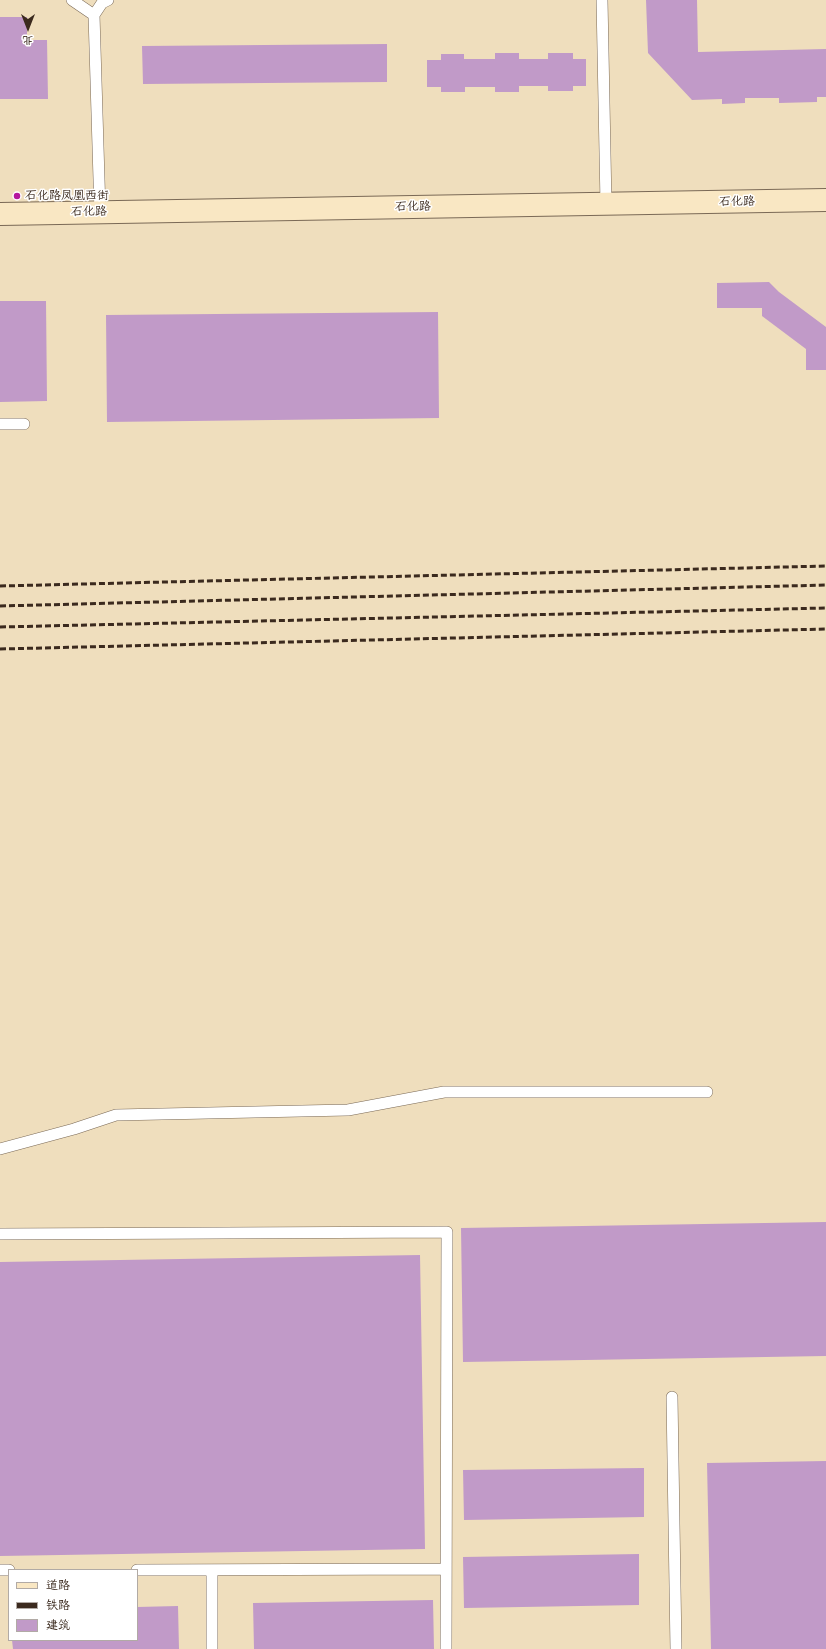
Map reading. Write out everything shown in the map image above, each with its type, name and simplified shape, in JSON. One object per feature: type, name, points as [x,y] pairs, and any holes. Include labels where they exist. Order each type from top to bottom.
[{"type":"street","name":"石化路","points":[[0,214],[826,200]]},
{"type":"lane","points":[[72,0],[94,14]]},
{"type":"lane","points":[[100,212],[94,14],[102,4],[108,0]]},
{"type":"lane","points":[[602,0],[606,204]]},
{"type":"lane","points":[[0,424],[24,424]]},
{"type":"lane","points":[[0,1149],[116,1115],[348,1110],[444,1092],[707,1092]]},
{"type":"lane","points":[[0,1234],[448,1232],[446,1649]]},
{"type":"lane","points":[[672,1397],[676,1649]]},
{"type":"lane","points":[[138,1570],[446,1569]]},
{"type":"lane","points":[[212,1570],[212,1649]]},
{"type":"building","points":[[646,0],[697,0],[698,52],[826,49],[826,97],[817,97],[817,102],[779,103],[779,98],[745,98],[745,103],[722,104],[722,99],[692,100],[648,53]]},
{"type":"building","points":[[0,17],[27,17],[27,40],[47,40],[48,99],[0,99]]},
{"type":"building","points":[[387,44],[387,82],[143,84],[142,46]]},
{"type":"building","points":[[495,53],[519,53],[519,59],[548,59],[548,53],[573,53],[573,59],[586,59],[586,86],[573,86],[573,91],[548,91],[548,86],[519,86],[519,92],[495,92],[495,87],[465,87],[465,92],[441,92],[441,87],[427,87],[427,60],[441,60],[441,54],[464,54],[464,59],[495,59]]},
{"type":"building","points":[[769,282],[779,292],[826,327],[826,370],[806,370],[806,349],[762,316],[762,308],[717,308],[717,283]]},
{"type":"building","points":[[0,301],[46,301],[47,401],[0,402]]},
{"type":"building","points":[[438,312],[439,418],[107,422],[106,315]]},
{"type":"building","points":[[826,1222],[826,1356],[463,1362],[461,1228]]},
{"type":"building","points":[[420,1255],[425,1549],[0,1556],[0,1262]]},
{"type":"building","points":[[826,1461],[826,1649],[711,1649],[707,1463]]},
{"type":"building","points":[[644,1468],[644,1517],[464,1520],[463,1470]]},
{"type":"building","points":[[639,1554],[639,1605],[464,1608],[463,1557]]},
{"type":"building","points":[[433,1600],[434,1649],[254,1649],[253,1603]]},
{"type":"building","points":[[178,1606],[179,1649],[13,1649],[12,1641],[138,1641],[138,1607]]},
{"type":"railway","points":[[0,586],[826,566]]},
{"type":"railway","points":[[0,606],[826,585]]},
{"type":"railway","points":[[0,627],[826,608]]},
{"type":"railway","points":[[0,649],[826,629]]},
{"type":"place","name":"石化路凤凰西街","points":[[17,196]]}]
